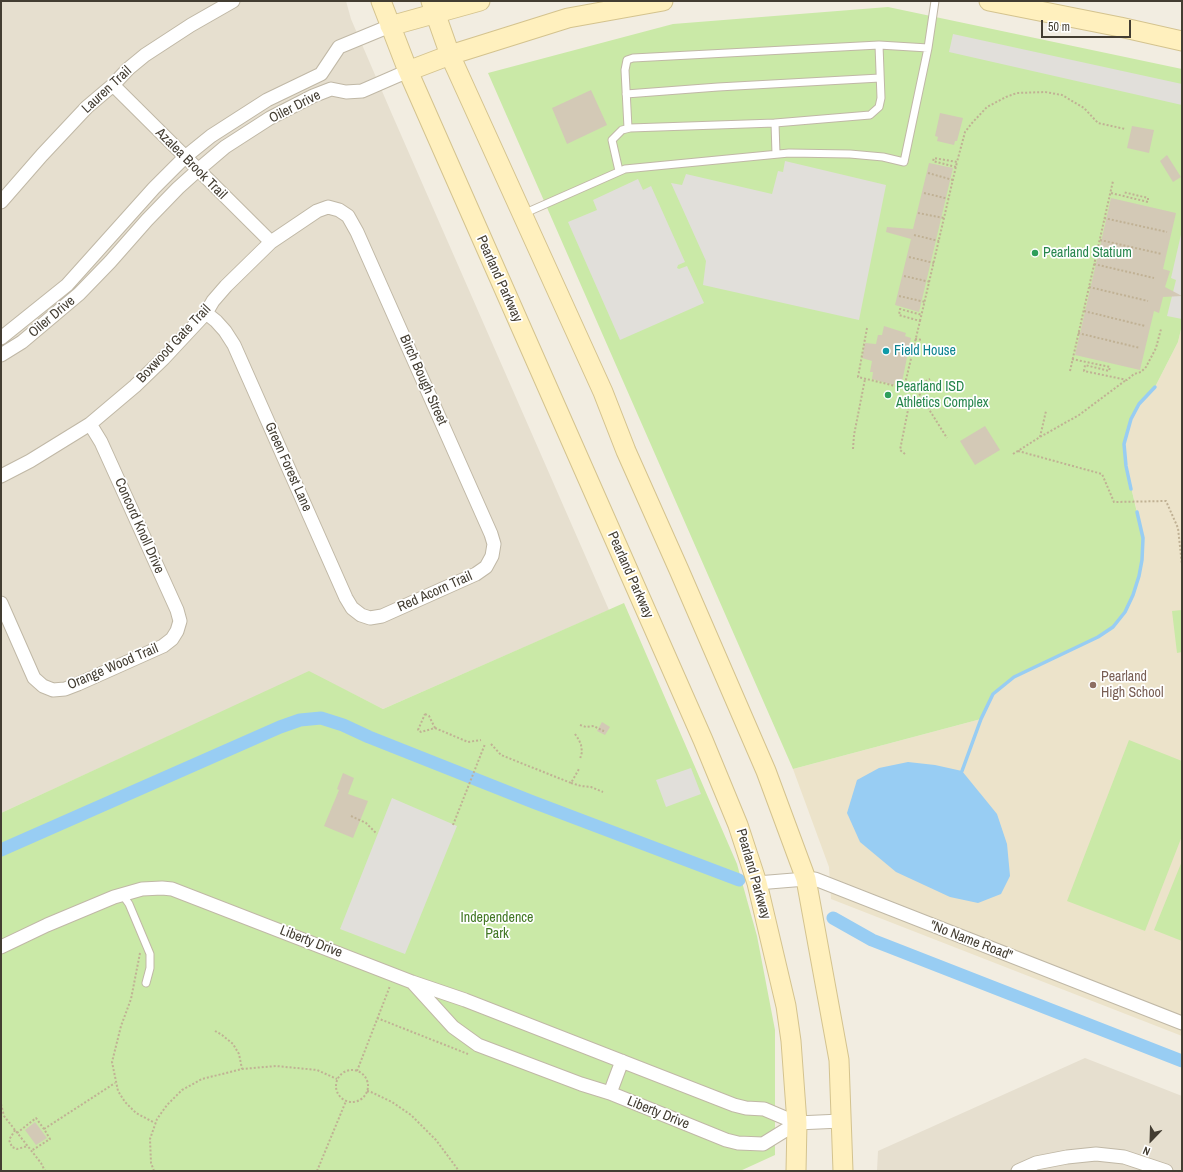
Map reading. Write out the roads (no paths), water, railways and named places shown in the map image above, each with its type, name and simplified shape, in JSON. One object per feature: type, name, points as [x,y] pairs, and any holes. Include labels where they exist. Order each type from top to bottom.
[{"type":"main road","name":"Pearland Parkway","points":[[381,1],[408,71],[703,740],[738,825],[757,883],[786,1006],[791,1041],[797,1123],[796,1171]]},
{"type":"main road","name":"Oiler Drive","points":[[390,26],[434,7],[480,1]]},
{"type":"main road","name":"Oiler Drive","points":[[408,71],[450,55],[568,18],[663,1]]},
{"type":"main road","points":[[989,1],[1182,41]]},
{"type":"main road","points":[[434,7],[450,55],[603,392],[626,451],[766,771],[806,879],[839,1060],[843,1171]]},
{"type":"street","name":"Lauren Trail","points":[[1,202],[87,107],[128,70],[146,55],[191,25],[232,1]]},
{"type":"street","name":"Oiler Drive","points":[[1,338],[67,285],[139,204],[185,157],[233,122],[267,100],[321,74],[339,47],[390,26]]},
{"type":"street","name":"Oiler Drive","points":[[1,355],[22,342],[79,294],[147,220],[198,170],[225,147],[301,102],[332,88],[346,92],[362,91],[408,71]]},
{"type":"street","name":"Azalea Brook Trail","points":[[113,85],[271,242]]},
{"type":"street","name":"Boxwood Gate Trail","points":[[1,476],[30,461],[90,424],[135,386],[206,313],[213,301],[226,286],[271,242],[317,211],[328,206],[339,210]]},
{"type":"street","name":"Birch Bough Street","points":[[339,210],[348,216],[357,232],[491,534],[494,544],[492,556]]},
{"type":"street","name":"Green Forest Lane","points":[[206,313],[225,331],[234,345],[346,598],[352,608],[360,615],[370,618]]},
{"type":"street","name":"Concord Knoll Drive","points":[[90,424],[101,442],[177,610],[180,621],[177,631]]},
{"type":"street","name":"Red Acorn Trail","points":[[370,618],[382,616],[476,574],[486,567],[492,556]]},
{"type":"street","name":"Orange Wood Trail","points":[[1,604],[34,678],[42,686],[53,690],[65,689],[78,684],[163,646],[172,639],[177,631]]},
{"type":"street","name":"\"No Name Road\"","points":[[757,883],[815,879],[1182,1023]]},
{"type":"street","name":"Liberty Drive","points":[[1,947],[47,925],[122,894],[142,889],[162,888],[185,893],[412,982],[465,1000],[722,1101],[746,1108],[764,1109],[797,1123]]},
{"type":"street","points":[[412,982],[453,1027],[478,1045],[581,1084],[610,1093]]},
{"type":"street","name":"Liberty Drive","points":[[622,1061],[610,1093],[726,1140],[738,1144],[763,1144],[797,1123]]},
{"type":"street","points":[[797,1123],[841,1121]]},
{"type":"street","points":[[1018,1171],[1036,1163],[1067,1157],[1096,1154],[1124,1157],[1166,1171]]},
{"type":"lane","points":[[523,214],[625,169],[776,154],[850,154],[883,157],[904,162],[928,48],[935,1]]},
{"type":"lane","points":[[628,128],[625,70],[627,60],[633,58],[879,45],[928,48]]},
{"type":"lane","points":[[619,171],[612,140],[622,130],[628,128],[775,123],[870,115],[879,107],[881,98],[879,45]]},
{"type":"lane","points":[[626,94],[718,87],[880,78]]},
{"type":"lane","points":[[775,123],[776,154]]},
{"type":"lane","points":[[122,894],[129,904],[150,954],[150,968],[146,983]]},
{"type":"water","points":[[908,762],[935,765],[962,771],[997,814],[1007,844],[1010,876],[1001,894],[978,903],[950,897],[896,872],[860,842],[847,813],[857,780],[879,768]]},
{"type":"waterway","points":[[1131,489],[1126,466],[1124,444],[1131,419],[1139,404],[1155,387]]},
{"type":"waterway","points":[[962,771],[981,719],[993,694],[1014,677],[1098,637],[1113,627],[1125,612],[1133,595],[1142,560],[1143,538],[1137,512]]},
{"type":"waterway","points":[[1,850],[280,727],[300,720],[321,718],[343,725],[369,737],[533,802],[739,880]]},
{"type":"waterway","points":[[833,918],[872,940],[1182,1061]]},
{"type":"place","name":"Pearland Statium","points":[[1035,253]]},
{"type":"place","name":"Field House","points":[[886,351]]},
{"type":"place","name":"Pearland ISD Athletics Complex","points":[[888,395]]},
{"type":"place","name":"Pearland High School","points":[[1093,685]]},
{"type":"park label","name":"Independence Park","points":[[497,926]]}]
